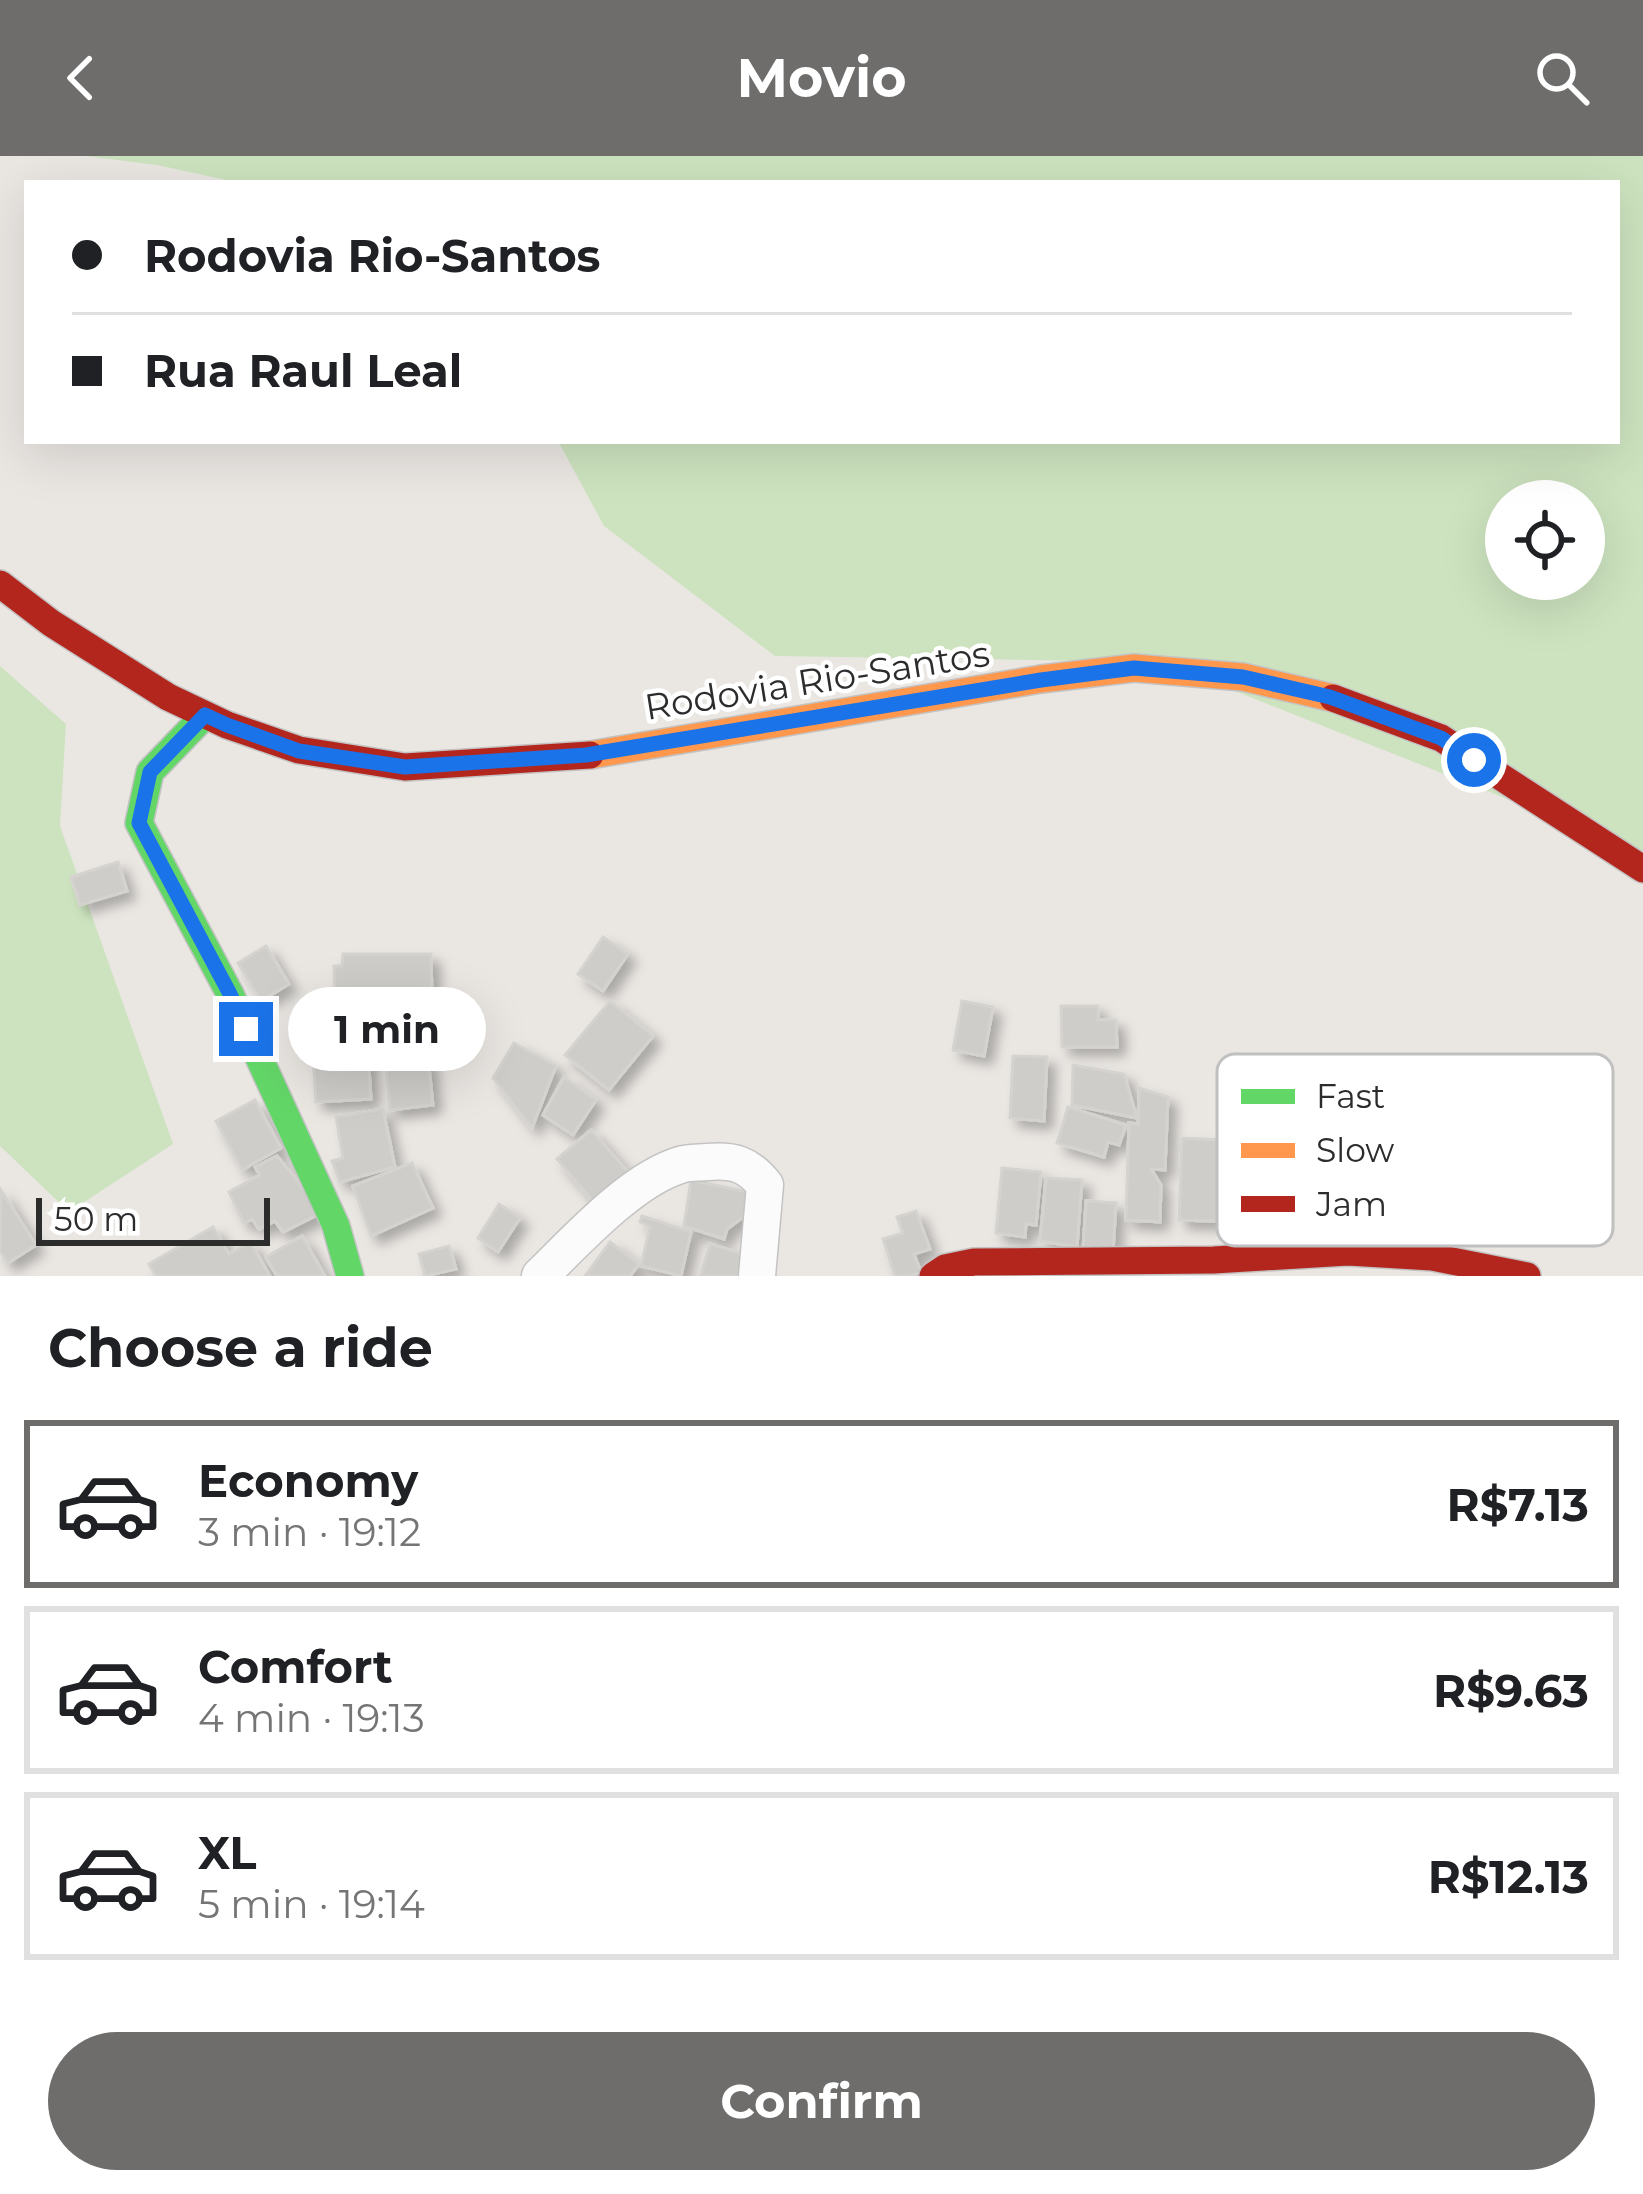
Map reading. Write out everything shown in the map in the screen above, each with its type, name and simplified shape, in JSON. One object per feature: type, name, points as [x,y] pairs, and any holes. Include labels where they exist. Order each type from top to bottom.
[{"type":"main road","name":"Rodovia Rio-Santos","points":[[0,584],[148,685],[227,725],[299,751],[405,767],[586,755],[1134,668],[1243,677],[1330,697],[1441,738],[1643,869]]},
{"type":"main road","points":[[205,715],[150,772],[139,823],[230,994],[336,1226],[350,1276]]},
{"type":"main road","points":[[933,1276],[945,1268],[974,1262],[1149,1262],[1348,1252],[1432,1257],[1527,1276]]},
{"type":"street","points":[[540,1276],[602,1216],[654,1177],[682,1164],[725,1161],[752,1169],[765,1185],[757,1276]]},
{"type":"green space","points":[[86,156],[1643,156],[1643,853],[1162,662],[775,656],[604,526],[560,444],[1620,444],[1620,180],[226,180]]},
{"type":"green space","points":[[0,666],[66,724],[60,826],[173,1144],[69,1212],[0,1146]]},
{"type":"building","points":[[118,862],[127,891],[80,905],[71,877]]},
{"type":"building","points":[[603,937],[628,954],[603,991],[578,974]]},
{"type":"building","points":[[266,946],[289,984],[261,1001],[238,963]]},
{"type":"building","points":[[343,954],[431,954],[433,1042],[405,1042],[403,1017],[410,1017],[409,991],[370,991],[373,1016],[362,1036],[336,1033],[334,966],[342,966]]},
{"type":"building","points":[[610,1001],[653,1036],[609,1090],[565,1055]]},
{"type":"building","points":[[962,1001],[993,1007],[984,1056],[953,1050]]},
{"type":"building","points":[[1061,1006],[1098,1006],[1098,1020],[1116,1020],[1117,1047],[1062,1047]]},
{"type":"building","points":[[367,1036],[371,1099],[316,1102],[312,1040]]},
{"type":"building","points":[[514,1043],[556,1066],[532,1128],[493,1078]]},
{"type":"building","points":[[1013,1056],[1047,1057],[1044,1121],[1010,1118]]},
{"type":"building","points":[[428,1058],[433,1105],[390,1110],[385,1062]]},
{"type":"building","points":[[1073,1065],[1124,1074],[1137,1118],[1072,1105]]},
{"type":"building","points":[[564,1077],[596,1100],[573,1135],[543,1115]]},
{"type":"building","points":[[1139,1088],[1168,1097],[1165,1170],[1151,1169],[1161,1185],[1160,1222],[1126,1220],[1129,1123],[1138,1124]]},
{"type":"building","points":[[255,1100],[281,1148],[242,1170],[216,1121]]},
{"type":"building","points":[[1068,1107],[1126,1125],[1119,1145],[1108,1142],[1104,1157],[1057,1143]]},
{"type":"building","points":[[383,1109],[395,1167],[340,1182],[332,1161],[343,1158],[336,1117]]},
{"type":"building","points":[[591,1130],[635,1180],[601,1210],[557,1159]]},
{"type":"building","points":[[1182,1138],[1217,1140],[1217,1221],[1179,1220]]},
{"type":"building","points":[[277,1156],[323,1212],[283,1232],[275,1221],[259,1229],[252,1219],[244,1223],[229,1192],[260,1175],[255,1167]]},
{"type":"building","points":[[412,1163],[433,1208],[371,1236],[353,1186]]},
{"type":"building","points":[[1002,1168],[1041,1172],[1036,1225],[1026,1224],[1025,1237],[996,1233]]},
{"type":"building","points":[[1046,1178],[1082,1180],[1077,1247],[1040,1241]]},
{"type":"building","points":[[691,1180],[752,1193],[749,1213],[727,1229],[724,1239],[684,1226]]},
{"type":"building","points":[[1,1190],[36,1245],[8,1263],[0,1251]]},
{"type":"building","points":[[1086,1201],[1116,1203],[1113,1253],[1083,1251]]},
{"type":"building","points":[[499,1204],[520,1218],[498,1252],[478,1238]]},
{"type":"building","points":[[916,1211],[930,1249],[914,1254],[921,1272],[895,1276],[883,1239],[903,1233],[897,1217]]},
{"type":"building","points":[[642,1216],[691,1232],[681,1276],[641,1266],[650,1227],[640,1222]]},
{"type":"building","points":[[213,1227],[229,1254],[250,1242],[270,1276],[156,1276],[149,1264]]},
{"type":"building","points":[[302,1236],[325,1276],[277,1276],[266,1257]]},
{"type":"building","points":[[610,1242],[639,1264],[630,1276],[585,1276]]},
{"type":"building","points":[[710,1244],[752,1257],[747,1276],[700,1276]]},
{"type":"building","points":[[449,1246],[456,1269],[425,1276],[419,1254]]},
{"type":"traffic: fast","points":[[205,715],[150,772],[139,823],[230,994],[336,1226],[350,1276]]},
{"type":"traffic: slow","points":[[590,755],[1041,679],[1134,668],[1243,677],[1333,698]]},
{"type":"traffic: jam","points":[[0,584],[51,623],[168,697],[227,725],[299,750],[405,767],[590,755]]},
{"type":"traffic: jam","points":[[1333,698],[1441,738],[1643,869]]},
{"type":"traffic: jam","points":[[933,1276],[945,1268],[974,1262],[1214,1260],[1348,1252],[1432,1257],[1527,1276]]},
{"type":"route","points":[[246,1029],[139,823],[150,772],[205,715],[299,751],[405,767],[586,755],[1134,668],[1243,677],[1330,697],[1441,738],[1474,760]]}]
